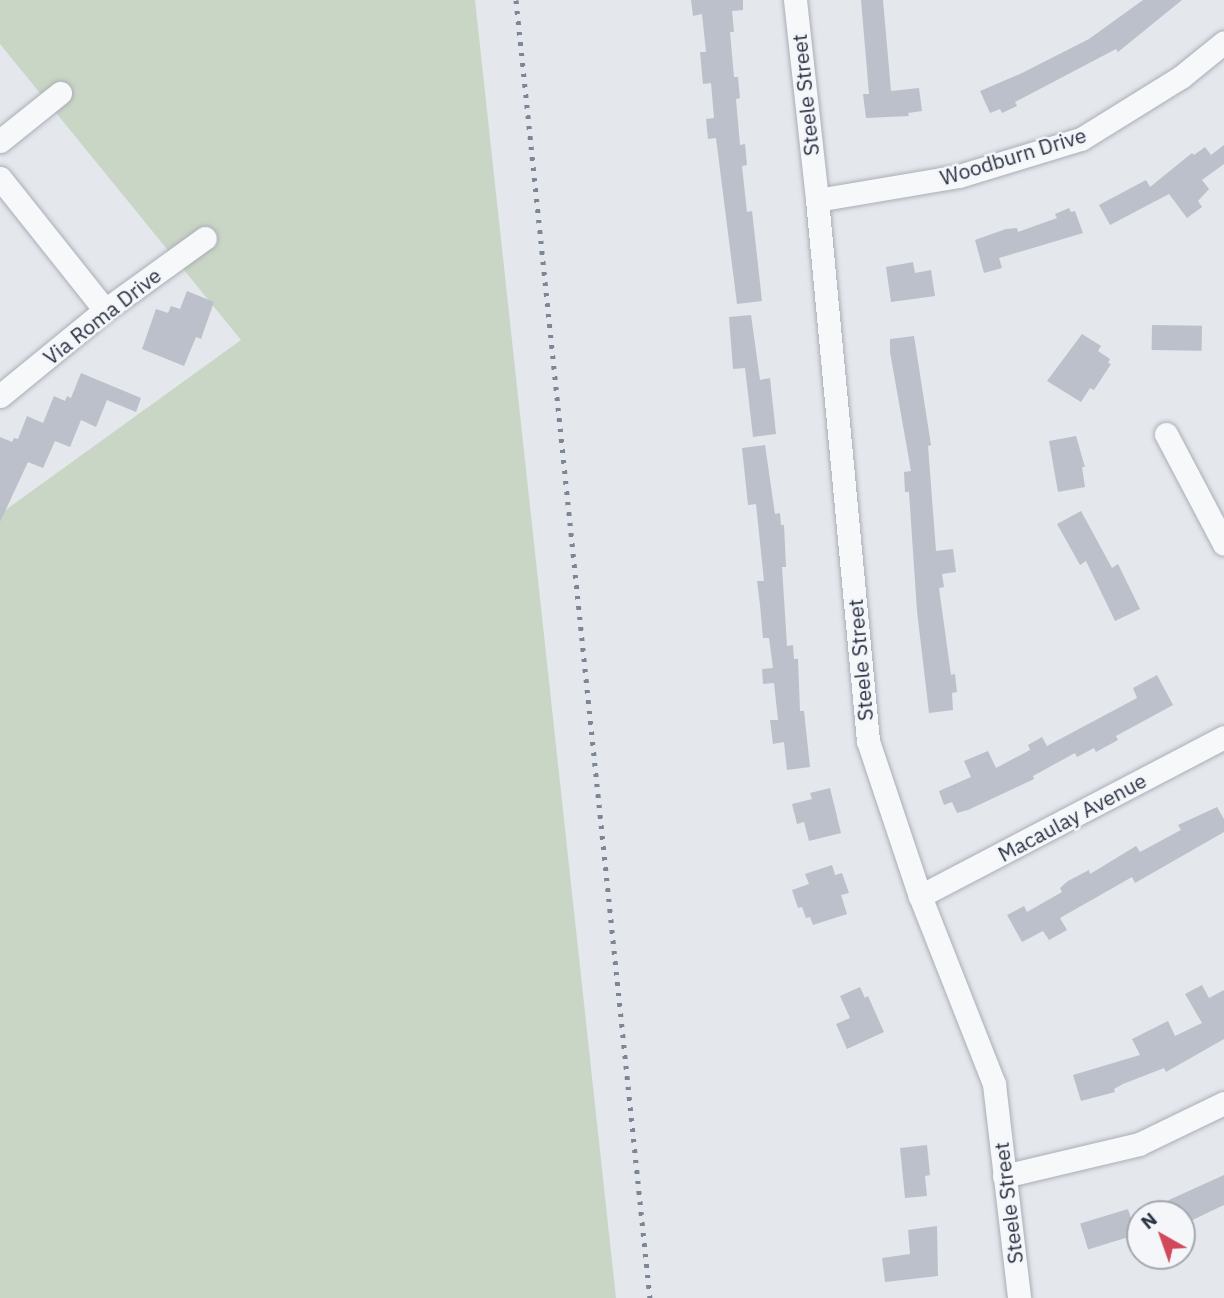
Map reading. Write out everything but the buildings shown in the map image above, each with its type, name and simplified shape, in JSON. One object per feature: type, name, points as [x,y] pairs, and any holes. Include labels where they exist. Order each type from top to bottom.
[{"type":"street","name":"Steele Street","points":[[795,0],[817,200],[868,741],[920,896],[994,1084],[1019,1298]]},
{"type":"street","name":"Woodburn Drive","points":[[817,200],[959,177],[1081,139],[1181,77],[1224,42]]},
{"type":"street","points":[[0,141],[60,93]]},
{"type":"street","points":[[0,178],[105,310]]},
{"type":"street","name":"Via Roma Drive","points":[[0,396],[105,310],[205,238]]},
{"type":"street","points":[[1166,434],[1224,544]]},
{"type":"street","name":"Macaulay Avenue","points":[[920,896],[1224,737]]},
{"type":"street","points":[[1004,1176],[1139,1144],[1224,1103]]},
{"type":"green space","points":[[0,0],[475,0],[616,1298],[0,1298],[0,514],[241,340],[0,44]]},
{"type":"railway","points":[[516,0],[650,1298]]}]
